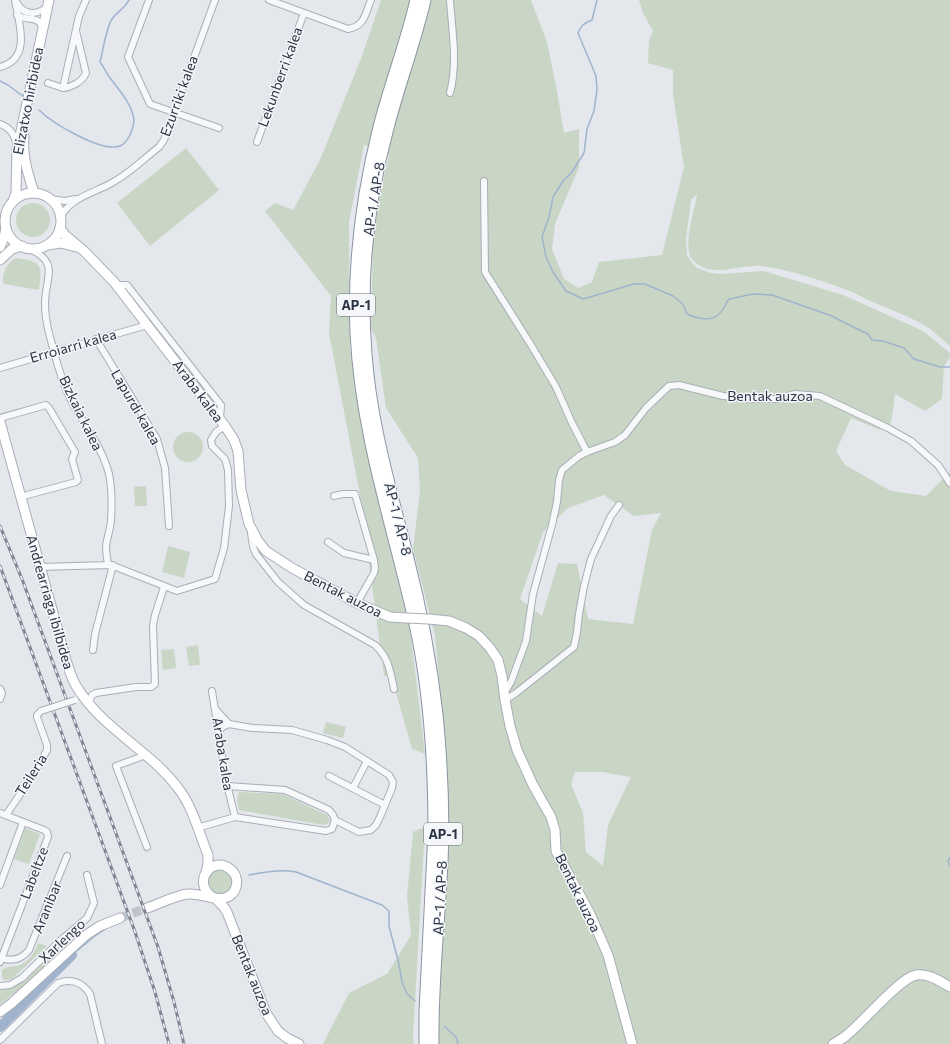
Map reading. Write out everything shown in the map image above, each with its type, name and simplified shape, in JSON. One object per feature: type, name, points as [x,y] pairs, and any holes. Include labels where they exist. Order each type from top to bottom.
[{"type":"highway","name":"AP-1 / AP-8","points":[[416,0],[380,124],[369,169],[359,238],[356,308],[359,370],[366,424],[415,627],[425,685],[431,743],[434,832],[425,1011],[425,1044]]},
{"type":"highway","name":"AP-1 / AP-8","points":[[425,0],[388,126],[378,171],[367,239],[364,308],[367,362],[375,423],[384,468],[424,625],[440,743],[443,832],[433,1011],[434,1044]]},
{"type":"street","points":[[0,67],[8,64],[18,55],[21,42],[15,0]]},
{"type":"street","points":[[15,0],[20,9],[26,15]]},
{"type":"street","points":[[63,88],[79,16],[86,0]]},
{"type":"street","points":[[149,0],[128,57],[150,104],[219,128]]},
{"type":"street","name":"Ezurriki kalea","points":[[79,198],[116,181],[159,147],[164,140],[215,0]]},
{"type":"street","points":[[269,0],[348,28],[356,27],[362,22],[371,0]]},
{"type":"street","points":[[450,0],[454,63],[450,93]]},
{"type":"street","points":[[26,15],[38,13],[49,2]]},
{"type":"street","name":"Elizatxo hiribidea","points":[[13,202],[16,193],[17,150],[49,2]]},
{"type":"street","name":"Elizatxo hiribidea","points":[[34,193],[26,168],[24,143],[26,121],[49,2]]},
{"type":"street","points":[[17,14],[19,11],[36,19],[43,27]]},
{"type":"street","name":"Lekunberri kalea","points":[[257,142],[304,13]]},
{"type":"street","points":[[20,29],[26,15]]},
{"type":"street","points":[[48,83],[63,88],[72,87],[84,77],[86,73],[76,31]]},
{"type":"street","points":[[0,124],[10,129],[14,134],[17,150]]},
{"type":"street","points":[[484,181],[485,272],[532,345],[556,387],[587,452]]},
{"type":"street","points":[[25,247],[18,244],[10,236],[6,226],[5,221],[7,210],[13,202],[25,194],[34,193],[50,199],[64,201],[79,198]]},
{"type":"street","points":[[0,260],[12,249],[25,247],[37,248],[46,245],[56,236],[68,206],[79,198]]},
{"type":"street","points":[[50,199],[57,208],[60,223]]},
{"type":"street","name":"Araba kalea","points":[[60,223],[69,238],[100,266],[116,285],[223,422],[211,440],[212,446],[225,459],[228,470],[229,506],[224,548],[215,579],[183,590],[164,587]]},
{"type":"street","points":[[0,247],[3,241],[6,226]]},
{"type":"street","name":"Araba kalea","points":[[46,245],[61,243],[80,248]]},
{"type":"street","name":"Bizkaia kalea","points":[[25,247],[39,253],[49,266],[45,303],[47,324],[54,352],[70,398],[97,445],[108,472],[112,493],[111,521],[106,546],[111,565],[94,634],[93,650]]},
{"type":"street","points":[[116,285],[127,284],[221,405],[223,422]]},
{"type":"street","name":"Erroiarri kalea","points":[[0,368],[147,324]]},
{"type":"street","name":"Lapurdi kalea","points":[[96,339],[157,439],[165,468],[169,526]]},
{"type":"street","name":"Bentak auzoa","points":[[504,696],[511,682],[526,641],[533,594],[557,502],[560,475],[562,470],[587,452],[615,442],[625,435],[646,408],[669,386],[679,385],[723,396],[751,399],[778,399],[795,394],[820,396],[888,428],[911,441],[938,465],[950,483]]},
{"type":"street","points":[[0,418],[46,405],[50,408],[76,452],[72,459],[78,480],[20,497]]},
{"type":"street","name":"Andrearriaga ibilbidea","points":[[0,422],[39,567],[70,671],[76,685],[112,728],[146,755],[166,773],[179,788],[208,855],[208,864],[205,875]]},
{"type":"street","name":"Bentak auzoa","points":[[223,422],[234,440],[238,451],[242,490],[251,529],[253,547],[256,554],[278,582],[304,605],[375,645],[383,652],[388,664],[394,689]]},
{"type":"street","points":[[334,496],[355,494],[374,560],[374,573],[357,603]]},
{"type":"street","points":[[504,696],[516,693],[574,647],[584,586],[592,559],[611,516],[619,505]]},
{"type":"street","name":"Bentak auzoa","points":[[251,529],[266,551],[292,568],[357,603],[390,617],[449,621],[466,628],[479,636],[490,648],[498,660],[510,726],[517,750],[533,785],[551,817],[555,830],[556,851],[590,914],[608,955],[632,1044]]},
{"type":"street","points":[[328,542],[344,553],[374,560]]},
{"type":"street","points":[[39,567],[111,565],[164,587],[153,626],[155,684],[151,687],[136,687],[96,693],[92,695],[89,702]]},
{"type":"street","points":[[0,689],[2,693],[0,699]]},
{"type":"street","name":"Araba kalea","points":[[212,691],[234,817]]},
{"type":"street","name":"Teileria","points":[[2,815],[34,774],[47,750],[47,745],[37,715],[41,711],[75,700],[81,692]]},
{"type":"street","points":[[216,710],[229,724]]},
{"type":"street","points":[[219,732],[222,727],[229,724],[252,728],[292,730],[341,745],[389,775],[393,782],[392,788],[376,824],[371,830],[359,832],[334,820]]},
{"type":"street","points":[[146,755],[116,766],[147,847]]},
{"type":"street","points":[[353,788],[367,761]]},
{"type":"street","points":[[329,776],[385,805]]},
{"type":"street","points":[[197,828],[234,817],[326,831],[332,829],[334,820],[333,815],[328,810],[285,790],[228,786]]},
{"type":"street","name":"Labeltze","points":[[1,960],[48,837],[47,832],[44,830],[2,815]]},
{"type":"street","points":[[0,885],[23,822]]},
{"type":"street","points":[[208,855],[214,861],[231,869],[236,877],[236,886],[228,905],[228,916]]},
{"type":"street","name":"Aranibar","points":[[1,960],[19,959],[29,950],[67,856]]},
{"type":"street","points":[[187,894],[213,866],[222,865]]},
{"type":"street","points":[[205,875],[203,886],[208,894],[213,897]]},
{"type":"street","name":"Xarlengo","points":[[0,986],[10,986],[22,978],[62,939],[87,918],[94,903],[87,876]]},
{"type":"street","points":[[148,908],[187,894],[222,899],[232,894]]},
{"type":"street","name":"Bentak auzoa","points":[[213,897],[223,906],[228,916],[266,1013],[278,1031],[287,1038],[299,1044]]},
{"type":"street","points":[[0,1012],[12,1003],[86,935],[100,926],[120,918]]},
{"type":"street","points":[[833,1044],[848,1035],[907,979],[915,975],[925,975],[950,987]]},
{"type":"street","points":[[0,1040],[58,983],[66,980],[73,980],[86,988],[90,994],[102,1044]]},
{"type":"green space","points":[[381,0],[531,0],[547,42],[564,133],[579,129],[579,167],[555,224],[552,249],[564,279],[578,288],[592,282],[599,262],[662,255],[684,167],[673,95],[673,70],[648,63],[649,41],[653,31],[643,13],[639,0],[950,0],[950,346],[929,329],[912,318],[816,279],[762,266],[716,270],[707,269],[699,265],[692,259],[689,253],[688,245],[697,194],[691,200],[686,239],[687,255],[697,268],[711,273],[721,274],[764,271],[843,295],[923,331],[950,353],[950,357],[944,366],[942,399],[925,411],[895,394],[891,423],[880,430],[851,418],[836,451],[845,465],[891,491],[926,496],[950,472],[950,1044],[436,1044],[445,745],[435,635],[413,549],[420,491],[418,458],[386,408],[376,338],[371,329],[373,236],[380,194],[389,155],[364,145],[349,222],[350,349],[372,477],[410,629],[425,754],[412,749],[391,675],[384,676],[360,495],[329,333],[331,296],[265,211],[275,203],[293,210],[320,160],[362,56]],"holes":[[[604,495],[634,516],[661,513],[652,530],[633,624],[588,619],[577,564],[558,563],[542,616],[520,599],[543,532],[568,508]],[[575,772],[603,772],[631,777],[608,825],[603,866],[586,852],[583,813],[571,784]]]},
{"type":"green space","points":[[186,148],[219,190],[150,246],[117,203]]},
{"type":"green space","points":[[36,203],[45,208],[49,213],[49,227],[45,232],[40,236],[30,237],[26,236],[17,227],[16,217],[17,213],[26,204]]},
{"type":"green space","points":[[17,258],[32,261],[39,266],[39,290],[4,284],[3,277],[8,265]]},
{"type":"green space","points":[[188,432],[198,437],[203,447],[198,457],[188,462],[178,457],[173,447],[178,437]]},
{"type":"green space","points":[[146,486],[147,506],[135,506],[134,487]]},
{"type":"green space","points":[[168,546],[190,552],[184,578],[162,572]]},
{"type":"green space","points":[[198,645],[200,665],[189,666],[186,647]]},
{"type":"green space","points":[[174,649],[176,668],[163,670],[161,650]]},
{"type":"green space","points":[[326,722],[346,727],[343,738],[323,733]]},
{"type":"green space","points":[[239,792],[282,794],[327,815],[330,820],[328,824],[323,825],[239,810],[237,800]]},
{"type":"green space","points":[[425,827],[413,1036],[414,1044],[323,1044],[349,993],[387,974],[411,935],[407,897],[413,832]]},
{"type":"green space","points":[[25,828],[40,834],[29,864],[14,859]]},
{"type":"green space","points":[[220,869],[229,873],[233,882],[229,891],[220,895],[211,891],[207,882],[211,873]]},
{"type":"green space","points":[[38,943],[47,946],[13,978],[4,980],[2,977],[2,970],[7,967],[25,963],[33,954]]},
{"type":"green space","points":[[50,955],[53,958],[19,991],[18,990],[0,1004],[0,991],[21,981],[33,972]]},
{"type":"waterway","points":[[39,110],[45,116],[66,129],[90,141],[112,147],[120,146],[126,141],[133,126],[133,114],[125,98],[100,62],[110,23],[129,0]]},
{"type":"waterway","points":[[597,0],[592,20],[583,25],[578,33],[596,76],[597,90],[594,111],[587,129],[584,153],[553,197],[549,217],[542,237],[546,257],[553,272],[566,291],[583,299],[634,284],[645,284],[673,296],[683,304],[687,314],[698,318],[707,319],[718,315],[729,299],[753,294],[772,295],[832,316],[868,334],[872,340],[883,341],[904,348],[914,359],[940,367],[950,367]]},
{"type":"waterway","points":[[0,81],[24,97]]},
{"type":"waterway","points":[[950,857],[948,861],[950,866]]},
{"type":"waterway","points":[[249,875],[278,871],[296,872],[382,905],[389,911],[389,926],[402,982],[407,994],[415,1001]]},
{"type":"waterway","points":[[72,955],[107,928]]},
{"type":"waterway","points":[[0,1027],[72,955]]},
{"type":"waterway","points":[[444,1026],[456,1037],[458,1044]]},
{"type":"tunnel","points":[[120,918],[147,908]]},
{"type":"railway","points":[[0,526],[22,579],[158,947],[174,1002],[184,1044]]},
{"type":"railway","points":[[0,566],[134,929],[155,992],[169,1044]]}]
